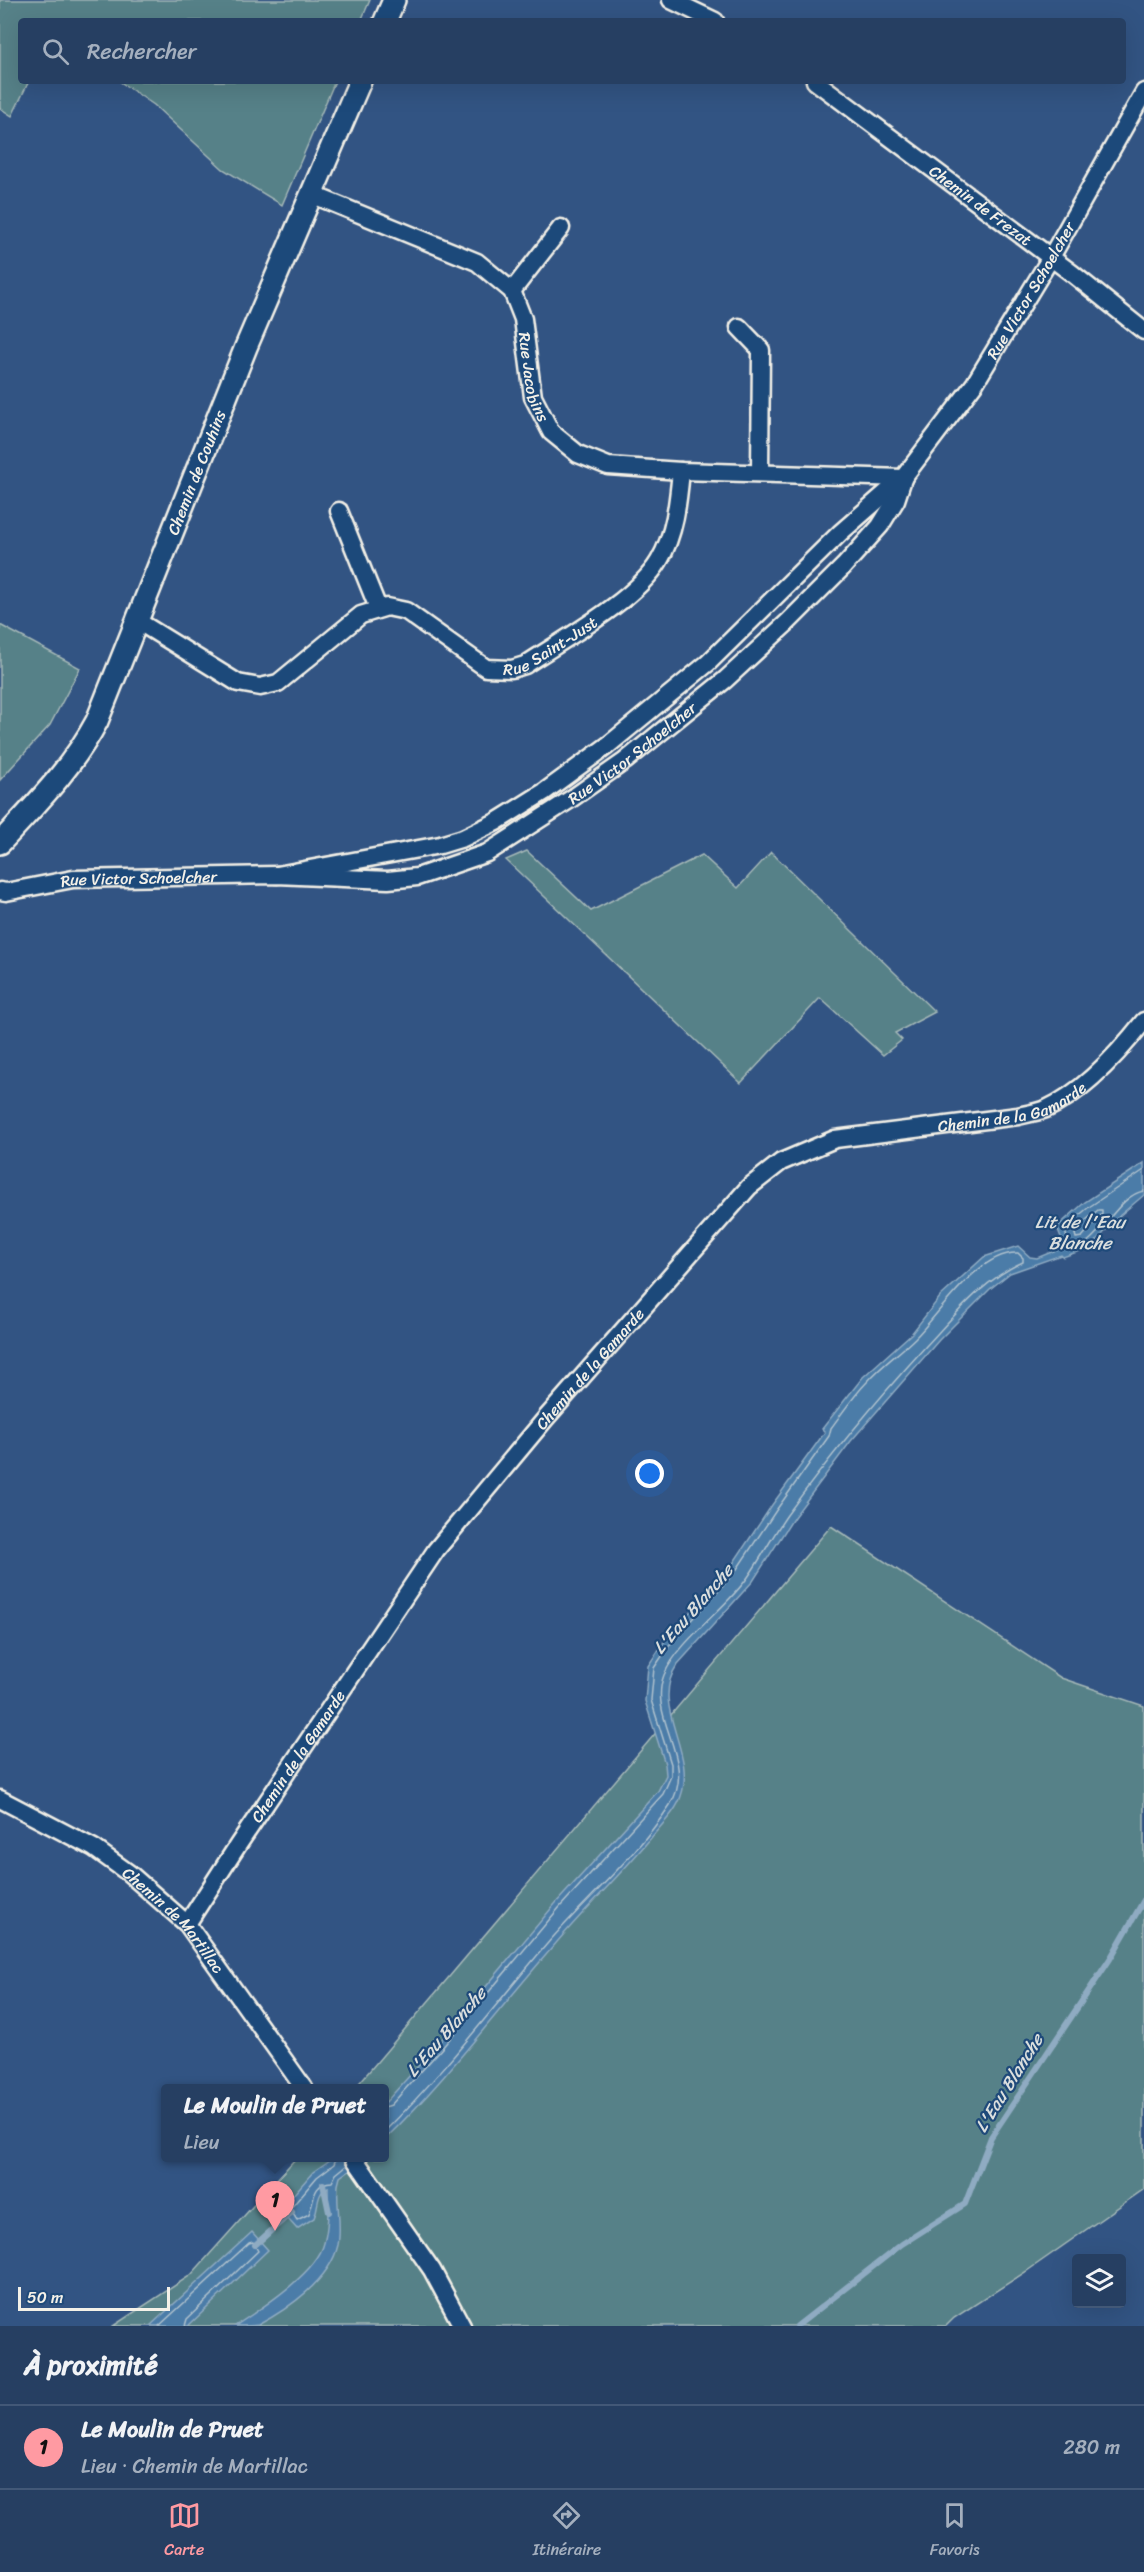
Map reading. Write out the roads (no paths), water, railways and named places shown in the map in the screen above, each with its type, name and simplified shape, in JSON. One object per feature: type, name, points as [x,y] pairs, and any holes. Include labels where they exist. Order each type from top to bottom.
[{"type":"street","points":[[387,18],[394,0]]},
{"type":"street","points":[[671,0],[709,18]]},
{"type":"street","name":"Chemin de Couhins","points":[[0,843],[54,785],[85,744],[97,721],[246,347],[359,84]]},
{"type":"street","name":"Chemin de Frezat","points":[[819,84],[1073,274],[1144,331]]},
{"type":"street","name":"Rue Victor Schoelcher","points":[[277,876],[463,838],[496,822],[544,792],[607,746],[708,663],[840,533],[903,478],[975,383],[1050,259],[1144,92]]},
{"type":"street","name":"Rue Jacobins","points":[[311,194],[477,262],[512,291],[523,318],[533,397],[551,432],[578,454],[608,466],[681,471],[903,478]]},
{"type":"street","points":[[512,291],[561,228]]},
{"type":"street","points":[[739,327],[761,350],[760,472]]},
{"type":"street","name":"Rue Saint-Just","points":[[378,608],[396,608],[406,612],[486,668],[512,669],[525,665],[631,593],[647,578],[659,560],[669,538],[677,508],[681,471]]},
{"type":"street","name":"Rue Victor Schoelcher","points":[[0,891],[6,892],[73,879],[277,876],[388,880],[417,877],[487,853],[616,768],[676,721],[788,622],[880,526],[896,500],[903,478]]},
{"type":"street","points":[[136,620],[238,683],[260,687],[269,686],[286,678],[361,615],[378,608],[339,511]]},
{"type":"street","name":"Chemin de la Gamarde","points":[[187,1924],[436,1550],[546,1418],[749,1187],[781,1162],[835,1139],[1018,1116],[1044,1109],[1060,1101],[1089,1079],[1144,1022]]},
{"type":"street","name":"Chemin de Martillac","points":[[0,1798],[94,1848],[130,1874],[187,1924],[301,2084]]},
{"type":"street","points":[[358,2164],[432,2270],[462,2326]]},
{"type":"water","name":"Lit de l'Eau Blanche","points":[[1144,1163],[1144,1195],[1118,1217],[1091,1247],[1010,1273],[990,1289],[939,1340],[851,1441],[794,1517],[753,1581],[677,1665],[670,1681],[668,1697],[683,1762],[684,1779],[681,1796],[673,1811],[565,1933],[450,2070],[389,2135],[389,2099],[438,2044],[555,1904],[658,1791],[666,1775],[665,1764],[645,1701],[648,1666],[668,1636],[730,1568],[825,1432],[822,1429],[863,1377],[912,1333],[940,1297],[984,1257],[1018,1246],[1030,1257],[1037,1258],[1059,1249],[1062,1240],[1057,1227],[1085,1202]]},
{"type":"water","points":[[327,2162],[361,2162],[340,2177],[338,2185],[339,2238],[333,2258],[317,2281],[282,2311],[258,2325],[235,2326],[299,2278],[319,2254],[327,2229],[328,2187],[321,2193],[314,2218],[297,2229],[280,2210],[313,2172]]},
{"type":"water","points":[[252,2232],[268,2250],[188,2326],[150,2326]]},
{"type":"waterway","name":"L'Eau Blanche","points":[[797,2326],[902,2244],[965,2204],[991,2137],[1110,1959],[1144,1900]]},
{"type":"waterway","name":"L'Eau Blanche","points":[[323,2184],[329,2212]]},
{"type":"waterway","name":"L'Eau Blanche","points":[[255,2245],[292,2212]]},
{"type":"place","name":"Le Moulin de Pruet","points":[[275,2231]]}]
